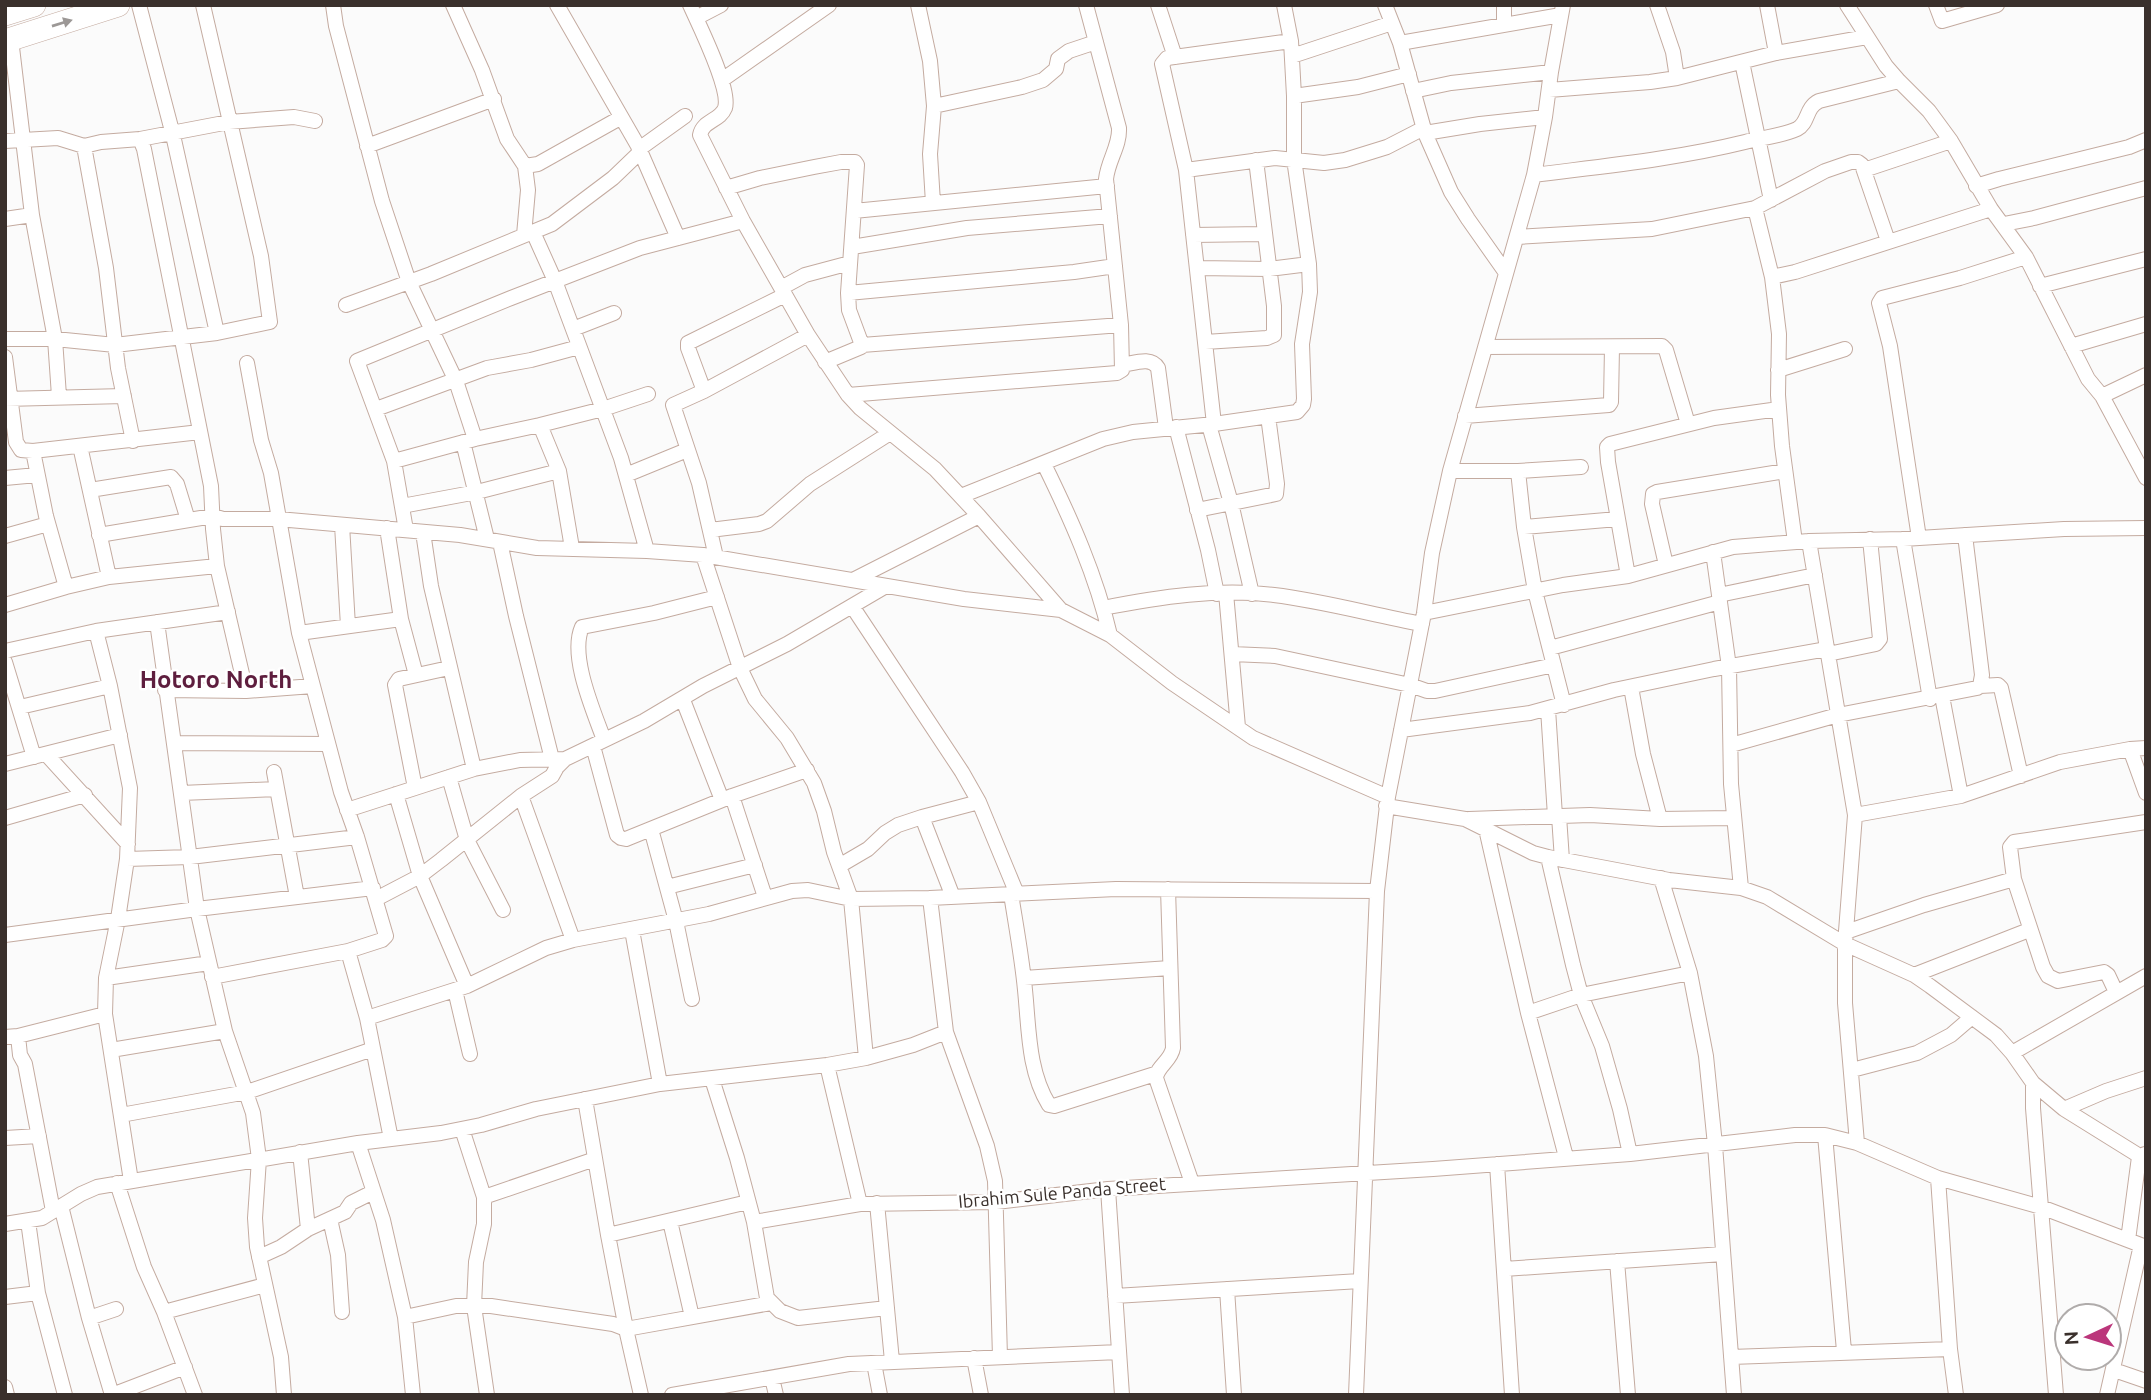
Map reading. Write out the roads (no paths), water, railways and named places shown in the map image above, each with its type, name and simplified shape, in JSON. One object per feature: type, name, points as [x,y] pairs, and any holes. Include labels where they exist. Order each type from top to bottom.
[{"type":"main road","points":[[5,14],[34,5]]},
{"type":"main road","points":[[8,40],[118,5]]},
{"type":"street","points":[[139,5],[173,133],[217,333]]},
{"type":"street","points":[[5,339],[55,339],[115,345],[217,333],[270,322],[261,256],[203,5]]},
{"type":"street","points":[[6,939],[118,919],[197,909],[297,897],[374,893],[420,876],[521,796],[552,776],[558,759],[477,492],[456,381],[409,282],[382,201],[336,26],[333,5]]},
{"type":"street","points":[[453,5],[494,99],[507,139],[525,166],[528,234],[555,281],[626,475],[647,551]]},
{"type":"street","points":[[557,5],[639,149],[678,238]]},
{"type":"street","points":[[721,5],[693,11],[722,80],[726,106],[718,116],[704,125],[700,135],[743,221],[808,335],[848,395],[961,496],[1061,610]]},
{"type":"street","points":[[722,80],[829,5]]},
{"type":"street","points":[[918,5],[930,61],[933,203]]},
{"type":"street","points":[[848,395],[1117,373],[1122,370],[1121,324],[1107,187],[1107,168],[1119,136],[1086,5]]},
{"type":"street","points":[[1158,5],[1175,57]]},
{"type":"street","points":[[961,496],[1103,439],[1133,432],[1211,425],[1297,412],[1303,405],[1302,344],[1310,292],[1309,264],[1294,159],[1291,48],[1284,5]]},
{"type":"street","points":[[1385,5],[1400,43],[1425,131],[1451,192],[1506,273]]},
{"type":"street","points":[[1504,5],[1504,24]]},
{"type":"street","points":[[1657,5],[1673,52],[1677,78]]},
{"type":"street","points":[[1767,5],[1776,53]]},
{"type":"street","points":[[1847,5],[1899,81],[1930,110],[1991,209],[2026,257],[2088,379],[2102,396],[2146,478]]},
{"type":"street","points":[[1937,5],[1942,21],[1997,5]]},
{"type":"street","points":[[1356,1395],[1377,891],[1387,801],[1423,619],[1432,554],[1450,471],[1534,175],[1562,10],[1504,24],[1400,43]]},
{"type":"street","points":[[1252,594],[1211,425],[1205,342],[1186,170],[1162,64],[1167,58],[1175,57],[1291,48],[1392,23]]},
{"type":"street","points":[[1549,90],[1677,78],[1776,53],[1867,37]]},
{"type":"street","points":[[8,40],[24,141],[32,215],[55,339],[59,396]]},
{"type":"street","points":[[933,106],[1043,80],[1056,69],[1058,59],[1069,51],[1096,42]]},
{"type":"street","points":[[1742,62],[1771,200]]},
{"type":"street","points":[[1413,91],[1451,83],[1551,72]]},
{"type":"street","points":[[1294,96],[1358,87],[1409,74]]},
{"type":"street","points":[[1534,175],[1712,150],[1798,129],[1804,123],[1809,109],[1819,101],[1899,81]]},
{"type":"street","points":[[367,146],[494,99]]},
{"type":"street","points":[[346,305],[552,224],[613,178],[638,154],[639,149],[685,116]]},
{"type":"street","points":[[5,141],[58,138],[84,146],[140,139],[229,122],[295,117],[315,121]]},
{"type":"street","points":[[1186,170],[1256,160],[1294,159],[1324,163],[1345,160],[1425,131],[1545,117]]},
{"type":"street","points":[[525,166],[538,164],[620,118]]},
{"type":"street","points":[[140,139],[211,486],[217,566],[246,691]]},
{"type":"street","points":[[1864,170],[1951,141]]},
{"type":"street","points":[[1976,186],[2146,141]]},
{"type":"street","points":[[84,146],[106,268],[115,345],[133,440]]},
{"type":"street","points":[[1205,342],[1267,338],[1274,335],[1274,306],[1256,160]]},
{"type":"street","points":[[726,188],[814,167],[855,162],[858,172],[848,293],[849,310],[862,345]]},
{"type":"street","points":[[1517,237],[1652,229],[1755,208],[1825,172],[1858,162],[1864,170],[1888,241]]},
{"type":"street","points":[[854,211],[1107,187]]},
{"type":"street","points":[[2004,224],[2146,188]]},
{"type":"street","points":[[1755,208],[1772,277],[1779,334],[1779,410],[1785,471],[1802,541],[1815,575],[1855,815],[1845,938],[1845,1003],[1857,1143]]},
{"type":"street","points":[[1772,277],[1991,209]]},
{"type":"street","points":[[5,219],[32,215]]},
{"type":"street","points":[[852,247],[967,228],[1110,215]]},
{"type":"street","points":[[406,530],[394,461],[358,361],[640,248],[743,221]]},
{"type":"street","points":[[1193,235],[1264,234]]},
{"type":"street","points":[[1919,538],[1890,346],[1878,303],[1882,298],[1961,278],[2026,257]]},
{"type":"street","points":[[2040,286],[2146,259]]},
{"type":"street","points":[[705,391],[688,343],[783,291],[805,275],[850,263]]},
{"type":"street","points":[[1197,268],[1269,269],[1309,264]]},
{"type":"street","points":[[848,293],[1115,266]]},
{"type":"street","points":[[573,329],[614,313]]},
{"type":"street","points":[[825,362],[862,345],[1121,324]]},
{"type":"street","points":[[2071,346],[2146,324]]},
{"type":"street","points":[[808,335],[705,391],[673,405],[699,483],[710,530],[710,556],[717,597],[740,668],[755,699],[787,738],[814,783],[851,899],[866,1058]]},
{"type":"street","points":[[376,409],[487,369],[579,347]]},
{"type":"street","points":[[1485,347],[1664,347],[1688,424]]},
{"type":"street","points":[[1465,416],[1609,405],[1612,347]]},
{"type":"street","points":[[1778,370],[1845,349]]},
{"type":"street","points":[[5,357],[8,399],[18,447],[21,450],[33,451],[200,432]]},
{"type":"street","points":[[1122,365],[1148,360],[1158,368],[1171,427],[1221,594],[1232,654],[1238,727]]},
{"type":"street","points":[[106,978],[211,970],[348,951],[382,940],[386,936],[327,744],[299,633],[271,473],[261,440],[247,363]]},
{"type":"street","points":[[2102,396],[2146,375]]},
{"type":"street","points":[[394,461],[603,409],[648,394]]},
{"type":"street","points":[[8,399],[124,396]]},
{"type":"street","points":[[1628,576],[1607,447],[1610,444],[1714,418],[1779,410]]},
{"type":"street","points":[[1198,510],[1276,494],[1268,416]]},
{"type":"street","points":[[540,425],[559,471],[572,548]]},
{"type":"street","points":[[710,530],[767,521],[810,484],[890,433]]},
{"type":"street","points":[[80,446],[109,577]]},
{"type":"street","points":[[626,475],[688,450]]},
{"type":"street","points":[[33,451],[48,524],[66,587]]},
{"type":"street","points":[[1044,464],[1070,517],[1110,635]]},
{"type":"street","points":[[1450,471],[1581,467]]},
{"type":"street","points":[[402,506],[477,492],[559,471]]},
{"type":"street","points":[[1518,471],[1535,591],[1564,705]]},
{"type":"street","points":[[1666,565],[1652,504],[1653,494],[1785,471]]},
{"type":"street","points":[[5,478],[37,475]]},
{"type":"street","points":[[90,490],[171,477],[177,484],[188,520]]},
{"type":"street","points":[[99,535],[213,516],[223,519],[278,519],[423,531],[537,548],[710,556],[886,586],[1061,610],[1110,635],[1172,683],[1254,737],[1387,801],[1465,819],[1533,853],[1661,878],[1741,888],[1767,897],[1914,975],[1987,1027],[2012,1052],[2034,1083],[2064,1109],[2144,1157],[2138,1244],[2123,1323]]},
{"type":"street","points":[[855,579],[979,516]]},
{"type":"street","points":[[1524,527],[1618,519]]},
{"type":"street","points":[[5,536],[48,524]]},
{"type":"street","points":[[342,525],[348,626]]},
{"type":"street","points":[[387,528],[401,619],[416,675]]},
{"type":"street","points":[[1103,608],[1159,597],[1273,594],[1423,619],[1535,591],[1628,576],[1733,547],[1802,541],[2146,528]]},
{"type":"street","points":[[423,531],[431,586],[474,769]]},
{"type":"street","points":[[1965,535],[1982,675],[1980,685]]},
{"type":"street","points":[[1401,730],[1530,713],[1631,687],[1729,667],[1876,644],[1880,639],[1870,539]]},
{"type":"street","points":[[1903,539],[1936,697],[1961,796]]},
{"type":"street","points":[[1713,552],[1729,667],[1733,818],[1741,888]]},
{"type":"street","points":[[5,605],[109,577],[217,566]]},
{"type":"street","points":[[1550,648],[1719,599],[1815,575]]},
{"type":"street","points":[[347,810],[474,769],[520,760],[558,759],[598,743],[740,668],[886,586]]},
{"type":"street","points":[[717,597],[582,627],[578,636],[583,682],[617,835],[626,839],[727,798],[807,770]]},
{"type":"street","points":[[852,606],[979,802],[1014,894],[1031,1054],[1035,1075],[1049,1105],[1054,1106],[1155,1074],[1172,1054],[1168,889]]},
{"type":"street","points":[[5,651],[96,631],[228,612]]},
{"type":"street","points":[[299,633],[401,619]]},
{"type":"street","points":[[157,622],[197,909],[225,1031],[253,1113],[259,1158],[256,1218],[259,1257],[281,1357],[284,1395]]},
{"type":"street","points":[[96,631],[130,788],[127,859],[106,978],[104,1014],[121,1115],[124,1182],[144,1266],[195,1395]]},
{"type":"street","points":[[1232,654],[1275,656],[1427,691],[1554,665]]},
{"type":"street","points":[[5,662],[40,755],[85,795],[128,844]]},
{"type":"street","points":[[415,788],[395,685],[399,679],[449,668]]},
{"type":"street","points":[[1731,746],[1838,715],[1936,697],[1977,688],[1980,685],[1998,685],[2001,688],[2021,776]]},
{"type":"street","points":[[20,707],[110,686]]},
{"type":"street","points":[[166,690],[246,691],[313,686]]},
{"type":"street","points":[[1631,687],[1643,754],[1660,819]]},
{"type":"street","points":[[683,699],[755,865],[765,897]]},
{"type":"street","points":[[1548,709],[1557,816],[1555,858],[1581,995],[1602,1046],[1630,1154]]},
{"type":"street","points":[[5,764],[120,735]]},
{"type":"street","points":[[174,743],[327,744]]},
{"type":"street","points":[[1855,815],[1961,796],[2060,762],[2146,748]]},
{"type":"street","points":[[2130,749],[2146,793]]},
{"type":"street","points":[[274,772],[297,897]]},
{"type":"street","points":[[449,777],[467,840],[503,910]]},
{"type":"street","points":[[181,793],[277,789]]},
{"type":"street","points":[[396,794],[420,876],[461,988],[470,1054]]},
{"type":"street","points":[[5,818],[85,795]]},
{"type":"street","points":[[521,796],[573,940]]},
{"type":"street","points":[[839,866],[869,849],[898,825],[979,802]]},
{"type":"street","points":[[1465,819],[1590,815],[1660,819],[1733,818]]},
{"type":"street","points":[[922,817],[953,897]]},
{"type":"street","points":[[2116,992],[2104,972],[2058,981],[2048,976],[2029,930],[2014,879],[2010,847],[2014,842],[2146,822]]},
{"type":"street","points":[[651,829],[676,921],[692,999]]},
{"type":"street","points":[[1486,830],[1528,1013],[1566,1157]]},
{"type":"street","points":[[127,859],[190,857],[357,837]]},
{"type":"street","points":[[667,887],[755,865]]},
{"type":"street","points":[[1661,878],[1690,974],[1706,1056],[1734,1395]]},
{"type":"street","points":[[1845,938],[1924,905],[2014,879]]},
{"type":"street","points":[[367,1018],[461,988],[546,948],[573,940],[709,914],[792,891],[808,890],[851,899],[1116,889],[1377,891]]},
{"type":"street","points":[[930,898],[946,1032],[987,1146],[995,1181],[1000,1357]]},
{"type":"street","points":[[632,930],[660,1084]]},
{"type":"street","points":[[1914,975],[2029,930]]},
{"type":"street","points":[[348,951],[367,1018],[391,1139]]},
{"type":"street","points":[[1024,978],[1170,968]]},
{"type":"street","points":[[1528,1013],[1581,995],[1690,974]]},
{"type":"street","points":[[2012,1052],[2146,976]]},
{"type":"street","points":[[104,1014],[12,1037],[25,1064],[57,1208],[112,1395],[185,1367]]},
{"type":"street","points":[[1852,1070],[1917,1053],[1951,1035],[1972,1017]]},
{"type":"street","points":[[111,1050],[225,1031]]},
{"type":"street","points":[[5,1224],[42,1218],[97,1186],[259,1158],[462,1129],[536,1109],[660,1084],[866,1058],[913,1045],[946,1032]]},
{"type":"street","points":[[121,1115],[247,1092],[373,1049]]},
{"type":"street","points":[[827,1065],[860,1204]]},
{"type":"street","points":[[1155,1074],[1192,1183]]},
{"type":"street","points":[[2064,1109],[2146,1078]]},
{"type":"street","points":[[712,1079],[754,1222],[766,1294],[771,1303],[780,1311],[798,1318],[887,1308]]},
{"type":"street","points":[[2034,1083],[2056,1395]]},
{"type":"street","points":[[585,1099],[608,1235],[641,1395]]},
{"type":"street","points":[[462,1129],[484,1197],[484,1224],[477,1262],[474,1306],[486,1395]]},
{"type":"street","name":"Ibrahim Sule Panda Street","points":[[754,1222],[860,1204],[996,1202],[1108,1189],[1630,1154],[1795,1135],[1825,1135],[1857,1143],[1938,1178],[2041,1207],[2138,1244]]},
{"type":"street","points":[[1825,1135],[1844,1352]]},
{"type":"street","points":[[5,1138],[39,1136]]},
{"type":"street","points":[[358,1143],[383,1220],[405,1317],[413,1395]]},
{"type":"street","points":[[300,1152],[308,1228]]},
{"type":"street","points":[[484,1197],[595,1159]]},
{"type":"street","points":[[1497,1164],[1512,1395]]},
{"type":"street","points":[[1938,1178],[1950,1349],[1956,1395]]},
{"type":"street","points":[[1108,1189],[1122,1395]]},
{"type":"street","points":[[259,1257],[281,1247],[308,1228],[345,1212],[351,1203],[373,1192]]},
{"type":"street","points":[[608,1235],[748,1202]]},
{"type":"street","points":[[877,1203],[892,1361]]},
{"type":"street","points":[[330,1219],[338,1255],[342,1311]]},
{"type":"street","points":[[670,1220],[692,1317]]},
{"type":"street","points":[[28,1221],[38,1293],[65,1395]]},
{"type":"street","points":[[1504,1269],[1723,1254]]},
{"type":"street","points":[[1617,1261],[1628,1395]]},
{"type":"street","points":[[1115,1296],[1360,1281]]},
{"type":"street","points":[[164,1312],[265,1285]]},
{"type":"street","points":[[1227,1289],[1234,1395]]},
{"type":"street","points":[[5,1297],[38,1293]]},
{"type":"street","points":[[405,1317],[456,1306],[474,1306],[598,1321],[626,1329],[771,1303]]},
{"type":"street","points":[[89,1318],[116,1309]]},
{"type":"street","points":[[1731,1357],[1950,1349]]},
{"type":"street","points":[[672,1395],[849,1364],[1119,1352]]},
{"type":"street","points":[[974,1357],[981,1395]]},
{"type":"street","points":[[874,1363],[880,1395]]},
{"type":"street","points":[[2107,1395],[2113,1372]]},
{"type":"street","points":[[2120,1372],[2146,1381]]},
{"type":"street","points":[[772,1378],[776,1395]]},
{"type":"street","points":[[5,1387],[7,1395]]},
{"type":"district","name":"Hotoro North","points":[[216,680]]}]
